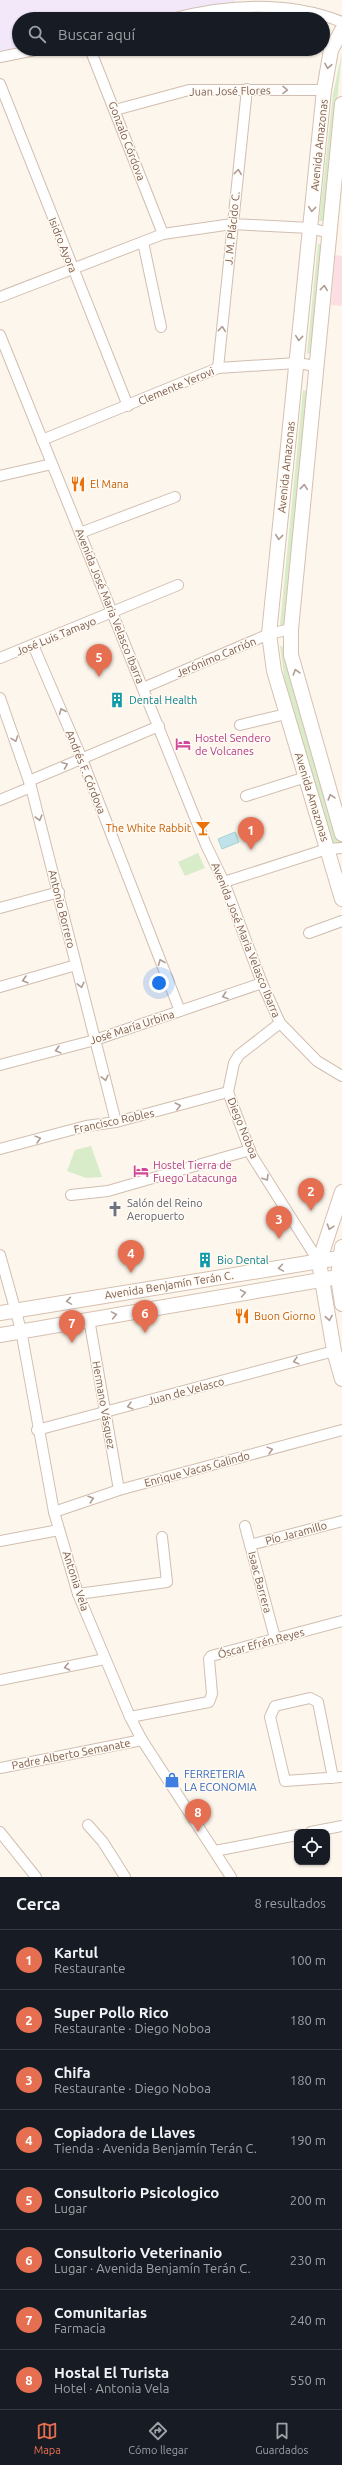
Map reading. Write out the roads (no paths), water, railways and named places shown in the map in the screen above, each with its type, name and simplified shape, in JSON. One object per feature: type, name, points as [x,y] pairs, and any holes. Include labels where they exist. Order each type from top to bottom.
[{"type":"main road","name":"Avenida Amazonas","points":[[330,56],[331,50],[342,30]]},
{"type":"main road","name":"Avenida Amazonas","points":[[330,56],[324,90],[269,634],[274,671],[342,899]]},
{"type":"main road","name":"Avenida Amazonas","points":[[342,104],[291,629],[291,655],[342,834]]},
{"type":"main road","points":[[342,1192],[320,1262],[334,1351],[342,1379]]},
{"type":"main road","points":[[340,1252],[338,1277],[342,1304]]},
{"type":"main road","name":"Avenida Benjamín Terán C.","points":[[0,1313],[320,1262],[340,1252]]},
{"type":"main road","name":"Avenida Benjamín Terán C.","points":[[0,1335],[21,1330],[338,1277]]},
{"type":"street","points":[[201,12],[236,4],[285,6],[311,12]]},
{"type":"street","points":[[330,17],[342,22]]},
{"type":"street","points":[[0,57],[12,55]]},
{"type":"street","name":"Gonzalo Córdova","points":[[93,56],[163,234]]},
{"type":"street","name":"Isidro Ayora","points":[[0,84],[72,269],[128,406]]},
{"type":"street","name":"J. M. Plácido C.","points":[[218,368],[247,89]]},
{"type":"street","name":"Juan José Flores","points":[[115,110],[190,90],[324,90]]},
{"type":"street","points":[[0,297],[163,234],[232,224],[310,228],[329,233]]},
{"type":"street","points":[[143,242],[161,327]]},
{"type":"street","name":"Avenida José Maria Velasco Ibarra","points":[[0,335],[206,845],[224,882],[262,983],[280,1024],[317,1061],[342,1076]]},
{"type":"street","name":"Clemente Yerovi","points":[[42,440],[218,368],[297,363],[316,366]]},
{"type":"street","points":[[0,476],[52,464]]},
{"type":"street","points":[[80,533],[175,497]]},
{"type":"street","name":"José Luis Tamayo","points":[[0,658],[112,614],[178,586]]},
{"type":"street","name":"Jerónimo Carrión","points":[[143,688],[269,634],[291,629]]},
{"type":"street","name":"Andrés F. Córdova","points":[[33,645],[82,758],[180,1011]]},
{"type":"street","name":"Antonio Borrero","points":[[0,701],[30,784],[59,892],[116,1122]]},
{"type":"street","points":[[240,725],[286,714]]},
{"type":"street","points":[[0,800],[82,758],[159,726]]},
{"type":"street","points":[[246,796],[306,777]]},
{"type":"street","points":[[224,882],[327,849],[342,848]]},
{"type":"street","points":[[0,908],[59,892]]},
{"type":"street","points":[[309,933],[342,922]]},
{"type":"street","points":[[0,987],[76,965]]},
{"type":"street","name":"José María Urbina","points":[[0,1065],[95,1040],[262,983]]},
{"type":"street","name":"Diego Noboa","points":[[280,1024],[239,1055],[234,1063],[228,1092],[250,1150],[320,1262]]},
{"type":"street","name":"Francisco Robles","points":[[0,1149],[86,1126],[116,1122],[228,1092]]},
{"type":"street","points":[[71,1195],[108,1191],[250,1150]]},
{"type":"street","name":"Antonia Vela","points":[[0,1255],[14,1310],[21,1330],[37,1430],[54,1512],[78,1594],[130,1717],[142,1740],[231,1877]]},
{"type":"street","name":"Hermano Vásquez","points":[[89,1319],[104,1413],[119,1490]]},
{"type":"street","name":"Juan de Velasco","points":[[37,1430],[334,1351]]},
{"type":"street","name":"Enrique Vacas Galindo","points":[[54,1512],[119,1490],[342,1430]]},
{"type":"street","name":"Pío Jaramillo","points":[[250,1544],[342,1521]]},
{"type":"street","name":"Isaac Barrera","points":[[245,1526],[275,1638]]},
{"type":"street","points":[[0,1541],[59,1530]]},
{"type":"street","points":[[78,1594],[167,1582],[162,1537]]},
{"type":"street","name":"Óscar Efrén Reyes","points":[[130,1717],[208,1702],[212,1694],[210,1657],[275,1638],[342,1621]]},
{"type":"street","points":[[0,1680],[105,1659]]},
{"type":"street","points":[[310,1698],[318,1702],[337,1778],[284,1780],[270,1717],[275,1706],[310,1698]]},
{"type":"street","name":"Padre Alberto Semanate","points":[[0,1768],[142,1740]]},
{"type":"street","points":[[88,1825],[103,1842],[125,1877]]},
{"type":"street","points":[[326,1829],[342,1826]]},
{"type":"street","points":[[0,1832],[36,1877]]},
{"type":"street","points":[[215,1851],[294,1836]]},
{"type":"water","points":[[235,832],[239,842],[222,849],[218,839]]},
{"type":"place","name":"El Mana","points":[[78,484]]},
{"type":"place","name":"Consultorio Psicologico","points":[[99,677]]},
{"type":"place","name":"Dental Health","points":[[117,700]]},
{"type":"place","name":"Hostel Sendero de Volcanes","points":[[183,744]]},
{"type":"place","name":"The White Rabbit","points":[[203,828]]},
{"type":"place","name":"Kartul","points":[[251,850]]},
{"type":"place","name":"Hostel Tierra de Fuego Latacunga","points":[[141,1171]]},
{"type":"place","name":"Salón del Reino Aeropuerto","points":[[115,1209]]},
{"type":"place","name":"Super Pollo Rico","points":[[311,1211]]},
{"type":"place","name":"Chifa","points":[[279,1239]]},
{"type":"place","name":"Bio Dental","points":[[205,1260]]},
{"type":"place","name":"Copiadora de Llaves","points":[[131,1273]]},
{"type":"place","name":"Buon Giorno","points":[[242,1316]]},
{"type":"place","name":"Consultorio Veterinanio","points":[[145,1333]]},
{"type":"place","name":"Comunitarias","points":[[72,1343]]},
{"type":"place","name":"FERRETERIA LA ECONOMIA","points":[[172,1780]]},
{"type":"place","name":"Hostal El Turista","points":[[198,1832]]}]
